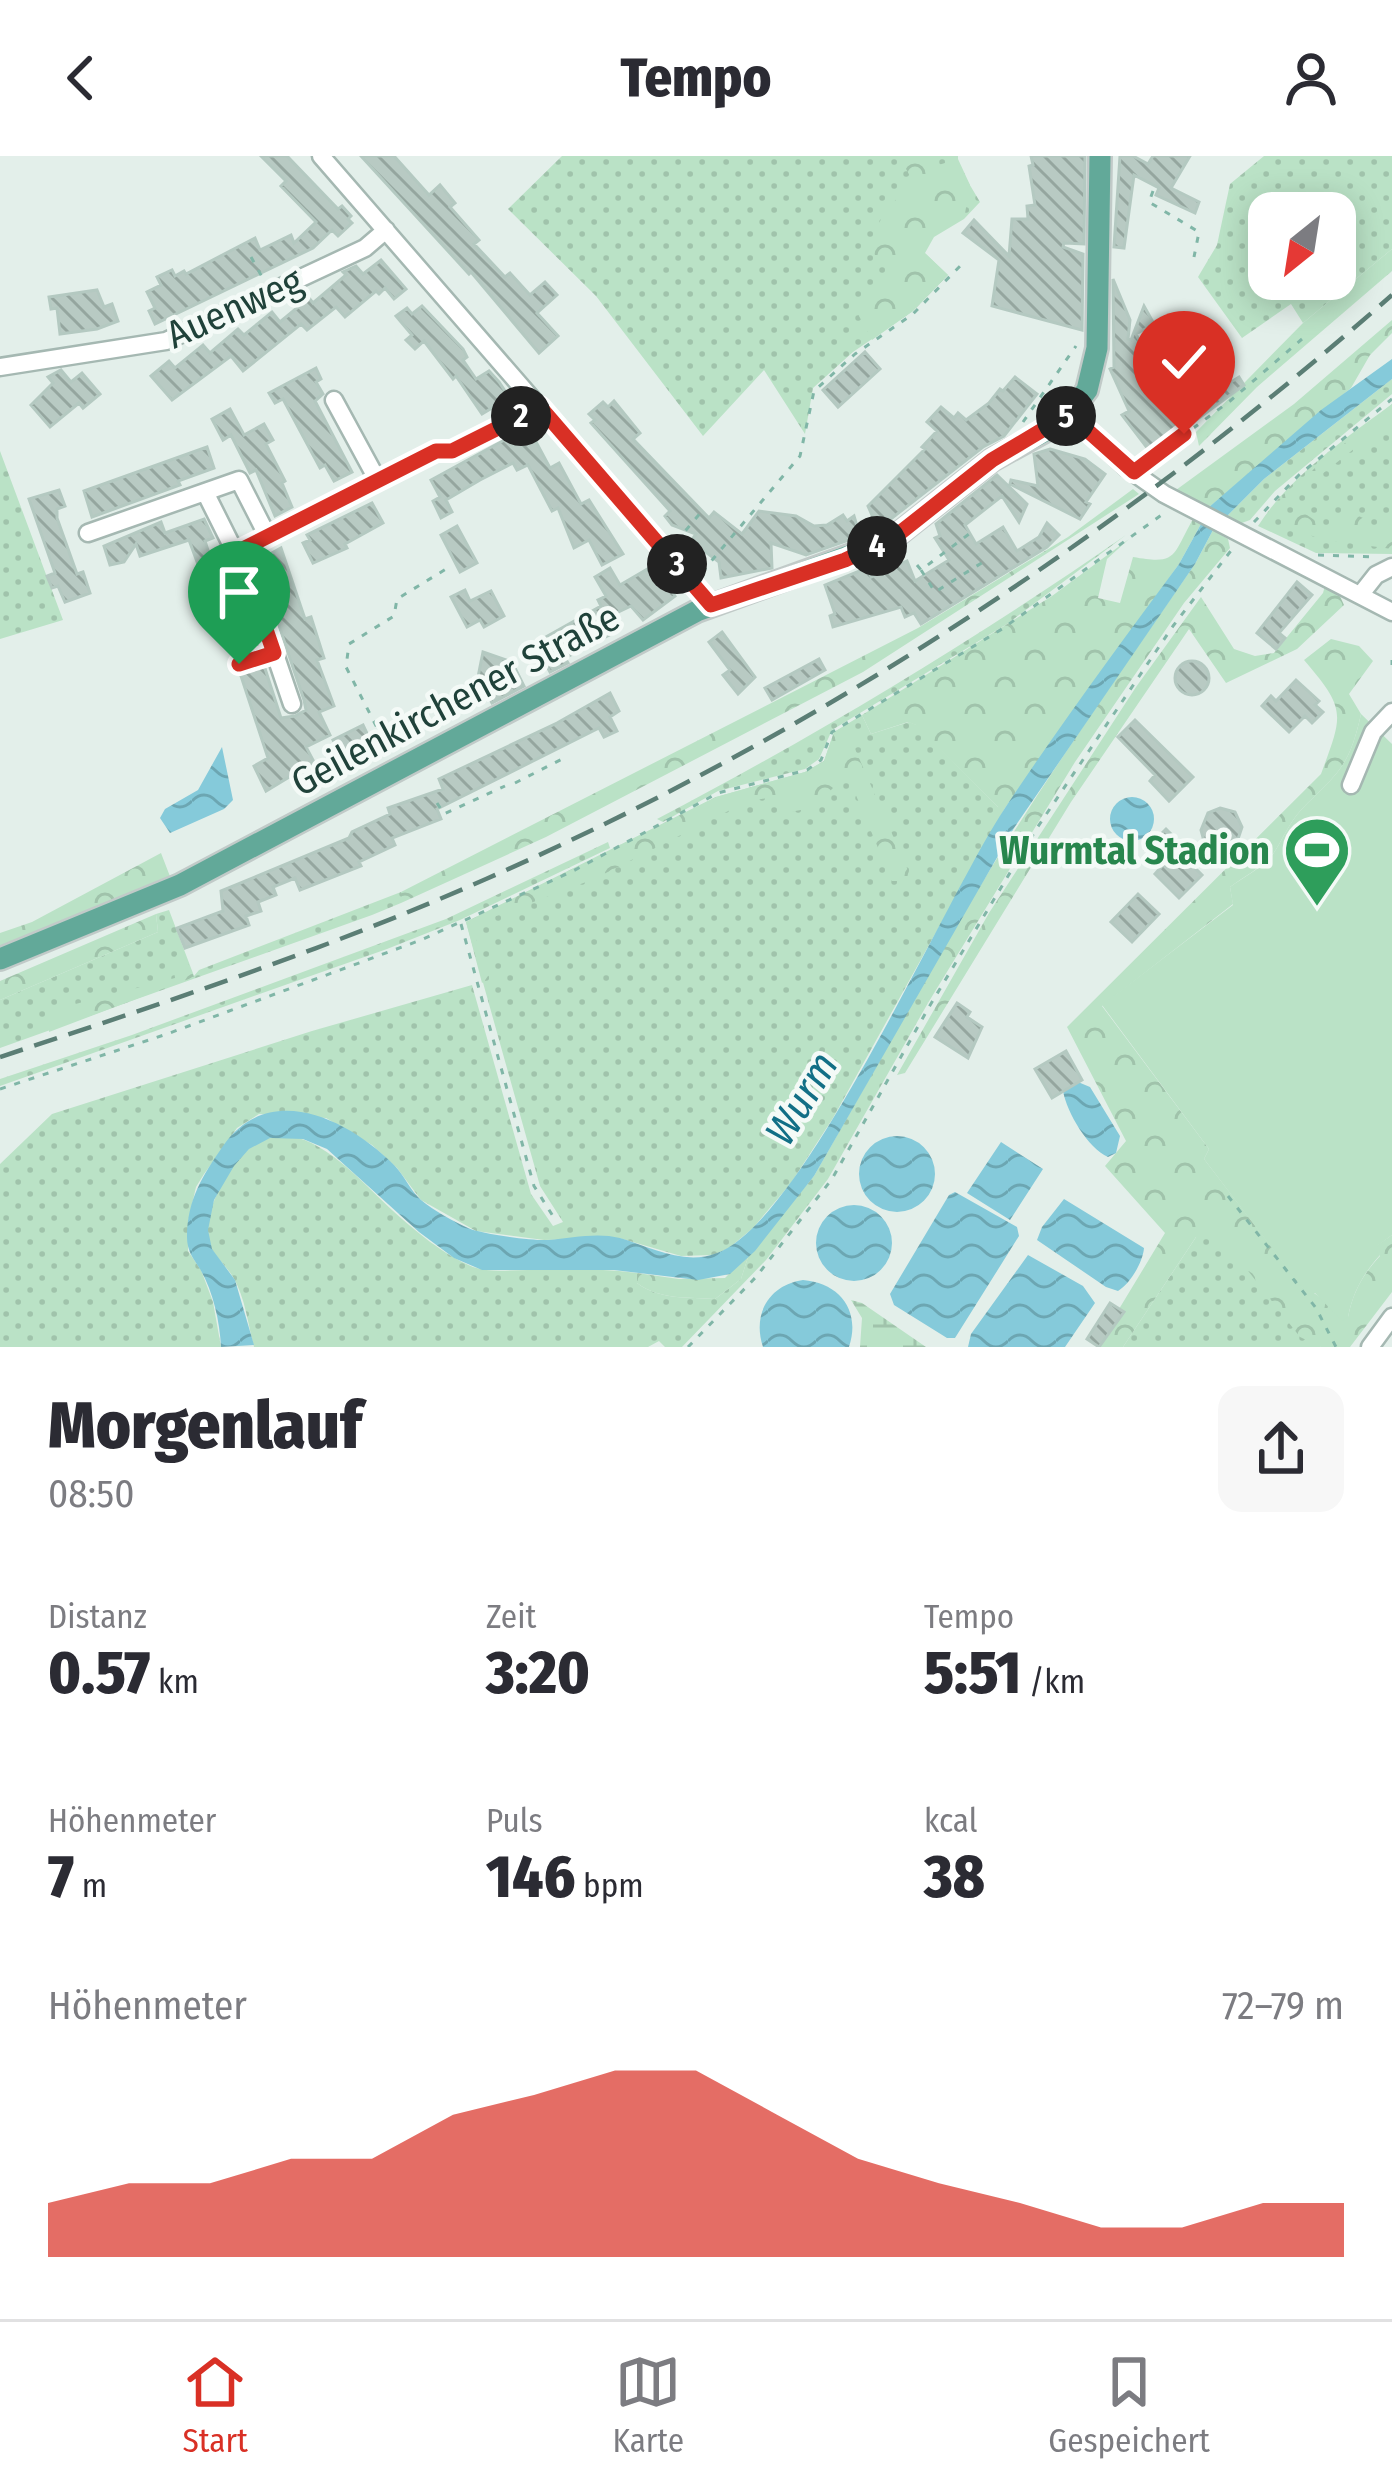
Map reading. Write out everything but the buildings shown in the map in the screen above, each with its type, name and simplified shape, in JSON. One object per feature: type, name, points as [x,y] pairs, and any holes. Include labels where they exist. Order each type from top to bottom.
[{"type":"main road","points":[[1069,414],[1094,375],[1100,156]]},
{"type":"main road","name":"Geilenkirchener Straße","points":[[0,959],[180,885],[711,605],[879,545],[992,460],[1069,414]]},
{"type":"street","points":[[321,156],[711,605]]},
{"type":"street","name":"Auenweg","points":[[0,367],[166,341],[365,248],[386,230]]},
{"type":"street","points":[[334,400],[378,481]]},
{"type":"street","points":[[239,551],[436,451],[452,451],[540,407]]},
{"type":"street","points":[[1069,414],[1156,489],[1246,531],[1392,612]]},
{"type":"street","points":[[88,532],[239,480],[268,537]]},
{"type":"street","points":[[205,492],[239,551],[292,704]]},
{"type":"street","points":[[1361,594],[1390,562]]},
{"type":"street","points":[[1351,785],[1373,732],[1392,712]]},
{"type":"street","points":[[1370,1347],[1392,1318]]},
{"type":"path","points":[[1153,191],[1149,202],[1199,232],[1194,257]]},
{"type":"path","points":[[251,257],[272,292]]},
{"type":"path","points":[[691,580],[710,567],[800,456],[814,391],[855,354],[913,314],[963,263]]},
{"type":"path","points":[[1134,472],[1231,401],[1302,339]]},
{"type":"path","points":[[1024,441],[1022,423],[1070,354]]},
{"type":"path","points":[[688,1347],[756,1277],[832,1179],[1037,828],[1173,626],[1246,531],[1299,475],[1392,399]]},
{"type":"path","points":[[0,1089],[167,1034],[460,922],[574,871],[718,793],[807,770],[820,760],[832,732],[1003,628],[1164,514],[1175,500]]},
{"type":"path","points":[[664,549],[679,540],[702,511]]},
{"type":"path","points":[[973,531],[919,568],[935,592],[988,559]]},
{"type":"path","points":[[1316,559],[1318,555],[1390,562]]},
{"type":"path","points":[[400,770],[346,668],[349,644],[394,616],[397,599],[452,566]]},
{"type":"path","points":[[210,596],[251,583]]},
{"type":"path","points":[[239,664],[274,653]]},
{"type":"path","points":[[515,783],[566,757]]},
{"type":"path","points":[[437,803],[444,814],[505,786]]},
{"type":"path","points":[[460,922],[534,1186],[556,1222]]},
{"type":"path","points":[[1228,1196],[1316,1308],[1336,1347]]},
{"type":"green space","points":[[562,156],[958,156],[958,165],[980,202],[964,219],[945,206],[914,243],[948,275],[913,311],[853,352],[813,388],[805,434],[764,370],[703,436],[596,296],[508,209]]},
{"type":"green space","points":[[899,156],[926,156],[932,167],[958,159],[970,185],[964,219],[934,237],[925,253],[948,275],[913,311],[872,340],[859,316],[865,302],[893,272],[872,252],[875,230],[911,178]]},
{"type":"green space","points":[[1264,156],[1392,156],[1392,249],[1356,279],[1356,192],[1248,192],[1248,300],[1331,300],[1303,323],[1291,304],[1242,338],[1198,277],[1217,245],[1230,184]]},
{"type":"green space","points":[[1392,249],[1392,271],[1257,387],[1199,446],[1196,432],[1303,323],[1331,300],[1356,300],[1356,279]]},
{"type":"green space","points":[[1392,320],[1392,333],[1370,355],[1351,388],[1208,508],[1176,490],[1294,404]]},
{"type":"green space","points":[[1392,379],[1392,394],[1275,491],[1250,520],[1239,524],[1225,518],[1264,479]]},
{"type":"green space","points":[[1392,404],[1392,554],[1316,553],[1258,526],[1302,475]]},
{"type":"green space","points":[[1392,404],[1392,419],[1284,504],[1279,498]]},
{"type":"green space","points":[[0,451],[63,620],[0,639]]},
{"type":"green space","points":[[1133,489],[1139,494],[863,672],[546,837],[401,903],[401,892],[918,628],[1068,537]]},
{"type":"green space","points":[[1304,513],[1329,530],[1352,513],[1375,533],[1392,524],[1392,549],[1320,539],[1287,526],[1286,519]]},
{"type":"green space","points":[[1193,519],[1201,524],[1179,564],[1005,808],[999,808],[916,725],[908,722],[871,734],[862,715],[1052,596],[1129,539],[1107,559],[1098,598],[1120,603],[1133,557],[1158,560],[1172,555]]},
{"type":"green space","points":[[1213,530],[1228,539],[1230,548],[1184,603],[1075,762],[928,1003],[922,986],[985,877],[1195,564]]},
{"type":"green space","points":[[1126,535],[1007,624],[832,730],[819,759],[805,769],[718,791],[663,822],[657,819],[896,684]]},
{"type":"green space","points":[[1326,582],[1344,605],[1297,649],[1226,683],[1189,629],[1071,802],[905,1073],[897,1075],[989,913],[1136,687],[1201,597],[1234,649],[1255,656],[1274,653],[1323,593]]},
{"type":"green space","points":[[1331,639],[1359,646],[1373,661],[1349,694],[1361,714],[1346,759],[1297,815],[1271,856],[1230,887],[1233,904],[1102,1006],[1209,1149],[1204,1159],[1307,1293],[1348,1317],[1360,1284],[1380,1256],[1376,1246],[1392,1235],[1392,1292],[1350,1347],[1321,1347],[1300,1337],[1220,1235],[1196,1237],[1123,1347],[1096,1347],[1165,1233],[1105,1166],[1126,1141],[1067,1027],[1321,774],[1337,713],[1328,690],[1304,660]]},
{"type":"green space","points":[[1361,714],[1392,744],[1392,1235],[1377,1246],[1380,1255],[1342,1321],[1315,1293],[1307,1294],[1204,1159],[1209,1149],[1102,1005],[1233,905],[1230,887],[1271,856],[1297,815],[1340,769]]},
{"type":"green space","points":[[862,715],[871,734],[909,722],[917,725],[998,807],[1005,808],[833,1118],[791,1183],[729,1248],[713,1255],[681,1256],[619,1238],[544,1240],[476,1231],[421,1200],[372,1145],[326,1118],[259,1114],[237,1128],[204,1174],[188,1222],[188,1251],[213,1302],[221,1347],[0,1347],[0,1164],[52,1114],[472,985],[531,1194],[553,1226],[563,1222],[540,1186],[466,922],[716,797],[805,772],[824,761],[834,732]]},
{"type":"green space","points":[[845,726],[910,875],[892,881],[847,774],[806,809],[790,812],[767,798],[746,802],[594,879],[491,918],[478,926],[476,938],[489,978],[482,983],[466,922],[716,797],[805,772],[824,761],[834,732]]},
{"type":"green space","points":[[608,842],[610,848],[460,920],[0,1086],[0,1079],[446,919]]},
{"type":"green space","points":[[161,853],[171,879],[0,951],[0,933],[32,922]]},
{"type":"green space","points":[[401,892],[401,903],[372,915],[0,1048],[0,1000],[158,932],[156,914],[169,910],[194,976],[199,970]]},
{"type":"green space","points":[[156,914],[158,932],[0,1000],[0,981]]},
{"type":"green space","points":[[183,951],[194,977],[49,1032],[49,1016],[64,1007],[175,978],[173,958]]},
{"type":"green space","points":[[922,986],[928,1003],[828,1179],[766,1260],[682,1347],[665,1347],[659,1341],[648,1347],[254,1347],[240,1293],[212,1250],[207,1230],[221,1186],[250,1147],[271,1137],[293,1136],[314,1144],[420,1234],[473,1267],[637,1273],[637,1283],[655,1292],[715,1299],[741,1279],[749,1254],[814,1176]]},
{"type":"green space","points":[[1226,1192],[1321,1347],[1123,1347]]},
{"type":"green space","points":[[749,1254],[741,1279],[715,1299],[664,1295],[637,1283],[637,1273],[679,1279],[725,1278]]},
{"type":"green space","points":[[851,1300],[926,1347],[860,1347],[862,1318]]},
{"type":"water","points":[[1392,359],[1392,379],[1264,479],[1225,518],[1208,508],[1321,410]]},
{"type":"water","points":[[1201,524],[1213,530],[1195,564],[1014,828],[814,1176],[755,1251],[730,1274],[698,1280],[614,1270],[482,1270],[454,1258],[419,1232],[327,1149],[303,1139],[270,1138],[249,1149],[214,1200],[208,1230],[212,1249],[235,1280],[254,1345],[221,1347],[212,1297],[188,1246],[190,1211],[223,1146],[242,1126],[263,1115],[285,1111],[332,1121],[375,1148],[426,1204],[484,1233],[541,1240],[611,1236],[692,1257],[717,1253],[752,1228],[791,1183],[831,1122],[1005,808],[1179,564]]},
{"type":"water","points":[[222,747],[233,800],[224,809],[170,833],[160,818],[165,809],[198,790]]},
{"type":"water","points":[[1132,797],[1147,804],[1154,819],[1147,834],[1132,841],[1117,834],[1110,819],[1117,804]]},
{"type":"water","points":[[1078,1082],[1090,1087],[1120,1136],[1116,1153],[1108,1157],[1086,1138],[1069,1109],[1063,1091]]},
{"type":"water","points":[[897,1136],[924,1147],[935,1174],[924,1201],[897,1212],[870,1201],[859,1174],[870,1147]]},
{"type":"water","points":[[1001,1142],[1043,1169],[1010,1220],[967,1193]]},
{"type":"water","points":[[955,1192],[1017,1227],[1019,1236],[955,1338],[947,1338],[894,1305],[890,1294]]},
{"type":"water","points":[[1064,1199],[1144,1248],[1135,1272],[1118,1291],[1037,1240]]},
{"type":"water","points":[[854,1205],[881,1216],[892,1243],[881,1270],[854,1281],[827,1270],[816,1243],[827,1216]]},
{"type":"water","points":[[1028,1255],[1083,1286],[1095,1303],[1065,1347],[968,1347],[971,1334]]},
{"type":"water","points":[[803,1280],[827,1287],[844,1301],[852,1322],[849,1347],[763,1347],[760,1323],[766,1303],[781,1288]]},
{"type":"railway","points":[[0,1057],[245,974],[426,905],[609,822],[729,760],[962,622],[1073,546],[1289,383],[1392,295]]},
{"type":"place","name":"Wurmtal Stadion","points":[[1317,909]]},
{"type":"route","points":[[239,664],[274,653],[239,551],[436,451],[452,451],[540,407],[711,605],[845,560],[896,536],[992,460],[1069,414],[1134,472],[1184,434]]},
{"type":"water label","name":"Wurm","points":[[801,1098]]}]
